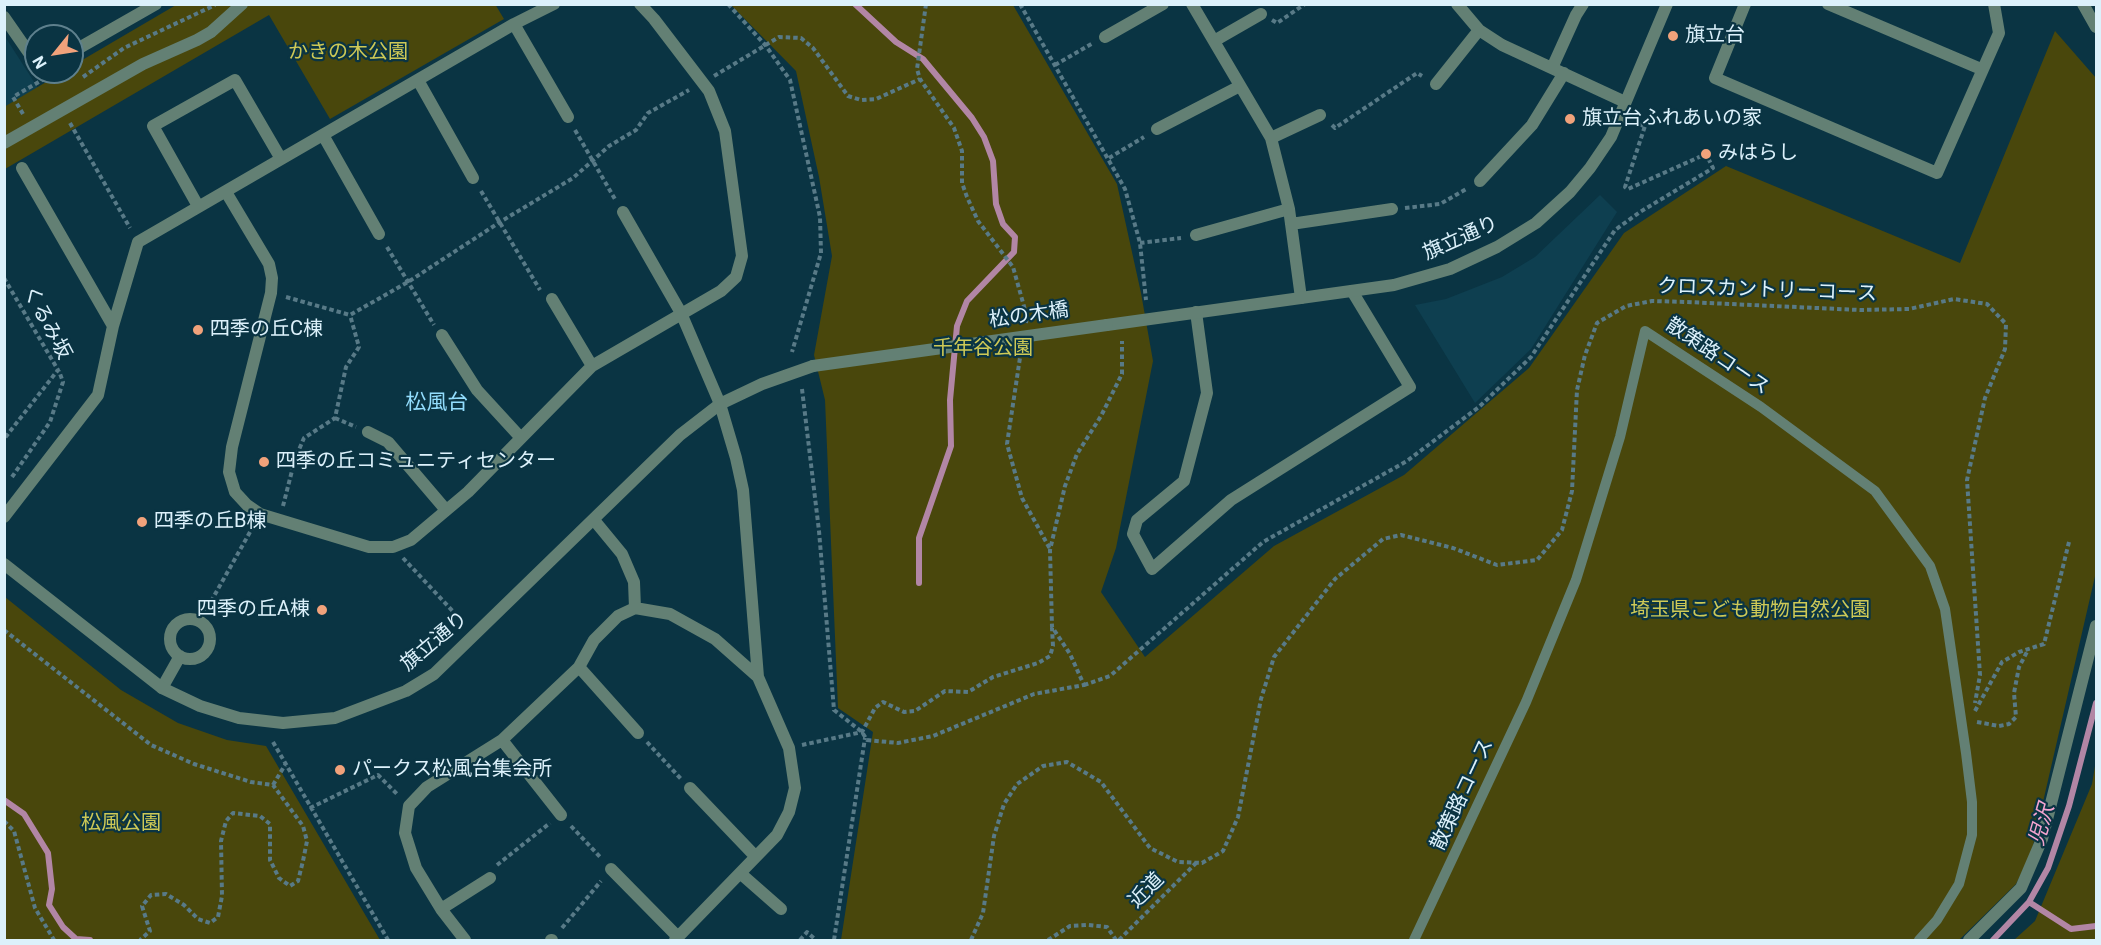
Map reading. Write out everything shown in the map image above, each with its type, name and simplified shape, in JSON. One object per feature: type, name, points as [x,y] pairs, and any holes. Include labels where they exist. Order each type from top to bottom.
[{"type":"street","points":[[84,45],[156,4]]},
{"type":"street","points":[[4,143],[143,63],[204,36],[242,4]]},
{"type":"street","points":[[4,517],[98,395],[113,326],[138,242],[419,82],[514,24],[554,4]]},
{"type":"street","points":[[226,192],[269,264],[272,278],[271,293],[232,447],[229,472],[236,492],[247,505],[260,514],[369,548],[393,547],[411,540],[468,492],[592,366],[721,291],[736,277],[742,256],[725,131],[709,91],[640,4]]},
{"type":"street","points":[[1105,37],[1163,4]]},
{"type":"street","points":[[1192,4],[1271,138],[1289,209],[1301,298]]},
{"type":"street","points":[[1457,4],[1479,30],[1502,45],[1625,102]]},
{"type":"street","points":[[1480,181],[1532,125],[1558,71],[1576,15],[1584,4]]},
{"type":"street","name":"旗立通り","points":[[1107,325],[1394,285],[1450,269],[1497,247],[1536,223],[1570,192],[1590,168],[1611,137],[1667,4]]},
{"type":"street","points":[[1745,4],[1715,78],[1937,174],[1981,69],[1999,33],[1994,4]]},
{"type":"street","points":[[1828,4],[1981,69]]},
{"type":"street","points":[[2083,4],[2097,27]]},
{"type":"street","points":[[1214,41],[1261,14]]},
{"type":"street","points":[[4,17],[24,46]]},
{"type":"street","points":[[514,24],[568,117]]},
{"type":"street","points":[[1436,84],[1479,30]]},
{"type":"street","points":[[198,206],[153,126],[163,120],[235,80],[281,159]]},
{"type":"street","points":[[419,82],[473,177]]},
{"type":"street","points":[[1157,129],[1239,86]]},
{"type":"street","points":[[1271,138],[1320,115]]},
{"type":"street","points":[[323,135],[379,234]]},
{"type":"street","points":[[22,168],[113,326]]},
{"type":"street","points":[[1196,236],[1289,209]]},
{"type":"street","points":[[1291,224],[1392,209]]},
{"type":"street","points":[[611,869],[676,938],[777,835],[789,812],[795,788],[789,748],[758,677],[743,490],[720,404],[681,313],[623,212]]},
{"type":"street","points":[[1196,312],[1207,393],[1184,481],[1137,520],[1133,534],[1152,568],[1231,500],[1410,387],[1352,291]]},
{"type":"street","points":[[552,298],[592,366]]},
{"type":"street","name":"松の木橋","points":[[813,366],[1107,325]]},
{"type":"street","points":[[442,335],[477,390],[521,438]]},
{"type":"street","name":"旗立通り","points":[[4,564],[162,688],[200,706],[239,718],[283,723],[335,718],[406,691],[434,674],[680,435],[720,404],[782,376],[813,366]]},
{"type":"street","points":[[368,432],[388,442],[446,510]]},
{"type":"street","points":[[594,520],[622,554],[634,582],[635,608]]},
{"type":"street","points":[[465,940],[441,909],[416,868],[405,833],[409,806],[427,787],[502,740],[579,667],[594,640],[618,616],[635,608],[670,614],[715,639],[758,677]]},
{"type":"street","points":[[185,619],[200,621],[210,635],[208,648],[199,657],[186,659],[174,652],[169,639],[173,626],[185,619]]},
{"type":"street","points":[[1969,940],[2021,888],[2042,839],[2097,626]]},
{"type":"street","points":[[162,688],[180,656]]},
{"type":"street","points":[[579,667],[638,733]]},
{"type":"street","points":[[502,740],[561,815]]},
{"type":"street","points":[[690,788],[755,856]]},
{"type":"street","points":[[740,873],[781,909]]},
{"type":"street","points":[[441,909],[490,878]]},
{"type":"lane","name":"散策路コース","points":[[1414,940],[1521,712],[1576,580],[1620,437],[1645,331],[1761,407],[1875,490],[1930,566],[1945,609],[1972,802],[1972,835],[1959,884],[1937,920],[1919,940]]},
{"type":"path","points":[[84,76],[124,48],[216,4]]},
{"type":"path","points":[[728,4],[766,46],[790,80],[820,218],[821,254],[792,352]]},
{"type":"path","points":[[926,4],[917,69],[920,79],[954,128],[962,151],[962,183],[978,221],[1013,267],[1027,317],[1025,327]]},
{"type":"path","points":[[1020,4],[1125,189],[1140,243],[1146,300]]},
{"type":"path","points":[[1261,14],[1277,23],[1305,4]]},
{"type":"path","points":[[707,79],[779,37],[801,38],[813,48],[848,96],[861,100],[876,99],[920,79]]},
{"type":"path","points":[[1055,65],[1105,37]]},
{"type":"path","points":[[1320,115],[1335,128],[1417,73],[1436,84]]},
{"type":"path","points":[[23,115],[13,97],[35,84]]},
{"type":"path","points":[[271,293],[350,315],[408,282],[573,178],[609,146],[636,130],[648,113],[697,85]]},
{"type":"path","points":[[62,110],[138,242]]},
{"type":"path","points":[[568,117],[623,212]]},
{"type":"path","points":[[867,740],[898,743],[933,736],[1034,694],[1084,686],[1110,676],[1263,542],[1407,461],[1479,407],[1531,357],[1615,230],[1640,212],[1713,168],[1706,154],[1628,189],[1625,187],[1645,126],[1638,124]]},
{"type":"path","points":[[1109,158],[1157,129]]},
{"type":"path","points":[[473,177],[542,295],[552,298]]},
{"type":"path","points":[[1392,209],[1440,204],[1480,181]]},
{"type":"path","points":[[379,234],[442,335]]},
{"type":"path","points":[[1140,243],[1196,236]]},
{"type":"path","name":"くるみ坂","points":[[4,278],[58,370],[4,439]]},
{"type":"path","name":"クロスカントリーコース","points":[[1197,862],[1202,863],[1223,851],[1238,817],[1261,699],[1274,657],[1335,579],[1383,539],[1401,535],[1453,548],[1497,565],[1537,560],[1562,530],[1572,491],[1577,390],[1585,355],[1597,323],[1626,306],[1652,302],[1860,310],[1909,309],[1954,299],[1987,304],[2006,324],[2005,349],[1985,398],[1967,480],[1980,675],[1972,724]]},
{"type":"path","points":[[280,520],[295,459],[304,438],[335,418],[346,367],[359,347],[350,315]]},
{"type":"path","points":[[789,748],[862,732],[875,708],[883,702],[904,712],[915,711],[945,692],[968,692],[993,677],[1038,663],[1050,656],[1053,646],[1050,550],[1065,486],[1077,454],[1101,416],[1122,374],[1122,341]]},
{"type":"path","points":[[1022,347],[1007,444],[1022,498],[1050,550]]},
{"type":"path","points":[[11,478],[50,422],[63,382],[58,370]]},
{"type":"path","points":[[802,389],[819,531],[834,710],[862,732],[867,740],[834,940]]},
{"type":"path","points":[[335,418],[368,432]]},
{"type":"path","points":[[200,621],[260,514]]},
{"type":"path","points":[[1973,714],[2002,662],[2028,649],[2044,645],[2068,542]]},
{"type":"path","points":[[395,554],[402,557],[462,621]]},
{"type":"path","points":[[1052,627],[1070,654],[1084,686]]},
{"type":"path","points":[[4,630],[151,745],[194,764],[250,782],[273,785],[303,826],[307,841],[298,880],[290,886],[279,878],[270,860],[272,844],[270,824],[260,816],[233,813],[226,821],[220,841],[222,897],[218,917],[210,923],[198,919],[184,905],[166,894],[151,895],[142,906],[150,932],[141,939]]},
{"type":"path","points":[[1960,717],[1999,726],[2009,724],[2016,717],[2014,693],[2019,667],[2028,649]]},
{"type":"path","points":[[638,733],[690,788]]},
{"type":"path","points":[[273,742],[388,940]]},
{"type":"path","points":[[971,940],[983,913],[994,836],[1004,804],[1017,784],[1043,766],[1067,762],[1101,782],[1150,848],[1178,862],[1197,862]]},
{"type":"path","points":[[273,785],[285,765]]},
{"type":"path","points":[[310,808],[378,775],[409,806]]},
{"type":"path","points":[[490,878],[499,861],[561,815],[611,869],[551,940]]},
{"type":"path","points":[[4,821],[14,831],[35,908],[54,940]]},
{"type":"path","name":"近道","points":[[1118,940],[1197,862]]},
{"type":"path","points":[[1048,940],[1070,926],[1088,925],[1107,927],[1118,940]]},
{"type":"path","points":[[800,940],[807,932],[816,940]]},
{"type":"shaded area","points":[[4,35],[24,66],[24,84],[35,84],[38,88],[4,107]]},
{"type":"shaded area","points":[[1600,195],[1617,212],[1531,349],[1475,403],[1415,305],[1446,299],[1502,277],[1535,257]]},
{"type":"green space","name":"かきの木公園","points":[[495,4],[504,19],[330,119],[269,15],[5,169],[4,107],[43,84],[84,84],[84,59],[176,5]]},
{"type":"green space","name":"埼玉県こども動物自然公園","points":[[731,5],[1013,5],[1117,184],[1141,293],[1153,361],[1116,548],[1101,592],[1145,657],[1274,546],[1404,475],[1529,368],[1624,233],[1726,166],[1960,263],[2055,31],[2096,78],[2096,572],[2031,854],[2016,884],[1959,940],[841,940],[873,732],[838,708],[825,400],[814,355],[832,256],[819,177],[796,71]]},
{"type":"green space","name":"松風公園","points":[[5,597],[121,690],[178,723],[227,740],[266,746],[380,940],[5,940]]},
{"type":"green space","points":[[2096,760],[2096,940],[2014,940],[2035,921],[2092,784]]},
{"type":"waterway","points":[[855,4],[896,42],[923,59],[972,118],[984,137],[993,161],[996,204],[1003,224],[1015,237],[1014,252],[967,301],[957,326],[950,400],[951,446],[919,538],[919,583]]},
{"type":"waterway","name":"児沢","points":[[1993,940],[2029,902],[2048,868],[2069,806],[2096,703]]},
{"type":"waterway","points":[[4,800],[24,814],[48,853],[52,889],[49,905],[63,927],[76,939],[90,940]]},
{"type":"waterway","points":[[2029,902],[2071,929],[2096,926]]},
{"type":"place","name":"旗立台","points":[[1673,36]]},
{"type":"place","name":"旗立台ふれあいの家","points":[[1570,119]]},
{"type":"place","name":"みはらし","points":[[1706,154]]},
{"type":"place","name":"四季の丘C棟","points":[[198,330]]},
{"type":"place","name":"四季の丘コミュニティセンター","points":[[264,462]]},
{"type":"place","name":"四季の丘B棟","points":[[142,522]]},
{"type":"place","name":"四季の丘A棟","points":[[322,610]]},
{"type":"place","name":"パークス松風台集会所","points":[[340,770]]},
{"type":"district","name":"松風台","points":[[437,404]]},
{"type":"park label","name":"千年谷公園","points":[[983,349]]}]
